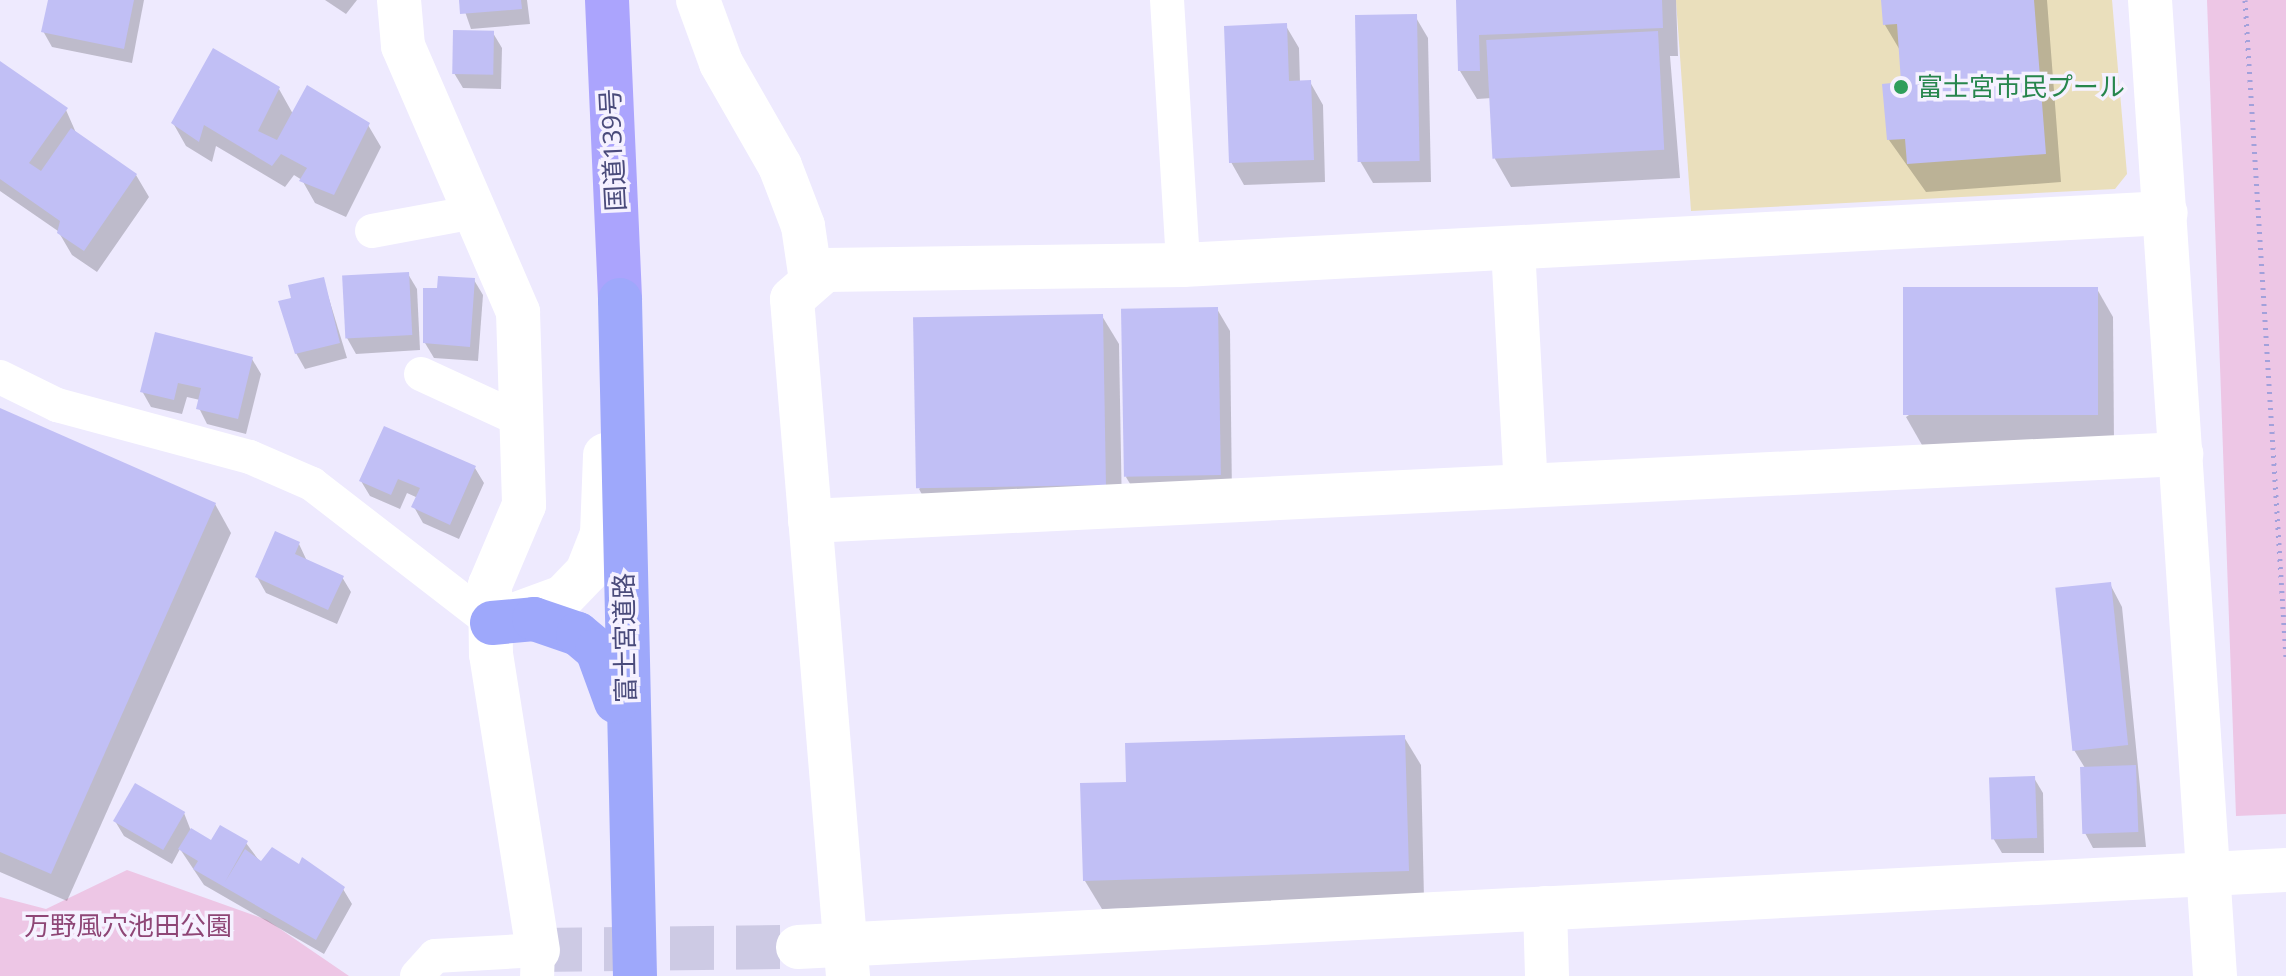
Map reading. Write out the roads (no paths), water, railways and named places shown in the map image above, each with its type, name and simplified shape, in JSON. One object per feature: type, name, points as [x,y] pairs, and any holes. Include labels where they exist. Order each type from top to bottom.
[{"type":"highway","name":"国道139号","points":[[607,0],[620,300]]},
{"type":"highway","name":"富士宮道路","points":[[620,300],[627,743],[635,976]]},
{"type":"highway","points":[[492,623],[544,621],[578,634],[597,650],[627,743]]},
{"type":"street","points":[[399,0],[403,46],[518,312],[524,505],[490,585],[491,654],[538,963],[435,956],[417,976]]},
{"type":"street","points":[[698,0],[721,63],[780,166],[803,226],[811,280]]},
{"type":"street","points":[[1167,0],[1183,265]]},
{"type":"street","points":[[2150,0],[2215,976]]},
{"type":"street","points":[[372,231],[475,212]]},
{"type":"street","points":[[847,960],[792,299],[825,270],[1183,265],[2166,213]]},
{"type":"street","points":[[1513,248],[1526,486]]},
{"type":"street","points":[[492,623],[563,597],[587,572],[602,534],[607,358],[620,300]]},
{"type":"street","points":[[421,374],[521,420]]},
{"type":"street","points":[[0,377],[57,405],[250,457],[312,484],[443,580],[492,623]]},
{"type":"street","points":[[810,521],[2181,454]]},
{"type":"street","points":[[798,947],[847,960],[1545,908],[2286,870]]},
{"type":"street","points":[[1545,908],[1547,976]]},
{"type":"tunnel","points":[[538,950],[798,947]]},
{"type":"place","name":"富士宮市民プール","points":[[1901,87]]},
{"type":"park label","name":"万野風穴池田公園","points":[[128,926]]}]
